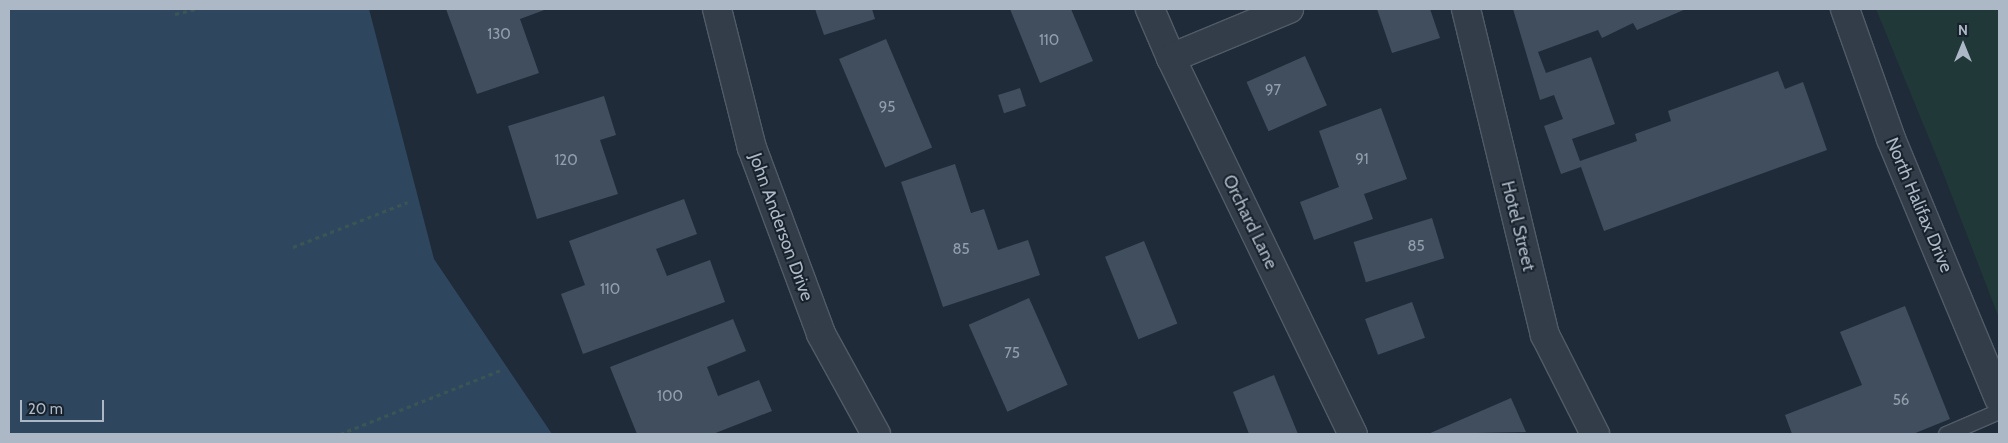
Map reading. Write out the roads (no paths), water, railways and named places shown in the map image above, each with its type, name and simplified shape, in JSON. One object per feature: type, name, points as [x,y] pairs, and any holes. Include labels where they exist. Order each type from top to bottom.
[{"type":"street","name":"John Anderson Drive","points":[[717,9],[752,148],[814,316],[876,434]]},
{"type":"street","name":"Orchard Lane","points":[[1150,9],[1170,58],[1353,434]]},
{"type":"street","points":[[1170,58],[1289,9]]},
{"type":"street","name":"Hotel Street","points":[[1466,9],[1545,335],[1595,434]]},
{"type":"street","name":"North Halifax Drive","points":[[1845,9],[1891,140],[1999,398]]},
{"type":"lane","points":[[1946,434],[1999,411]]},
{"type":"water","points":[[9,9],[369,9],[434,259],[552,434],[9,434]]}]
